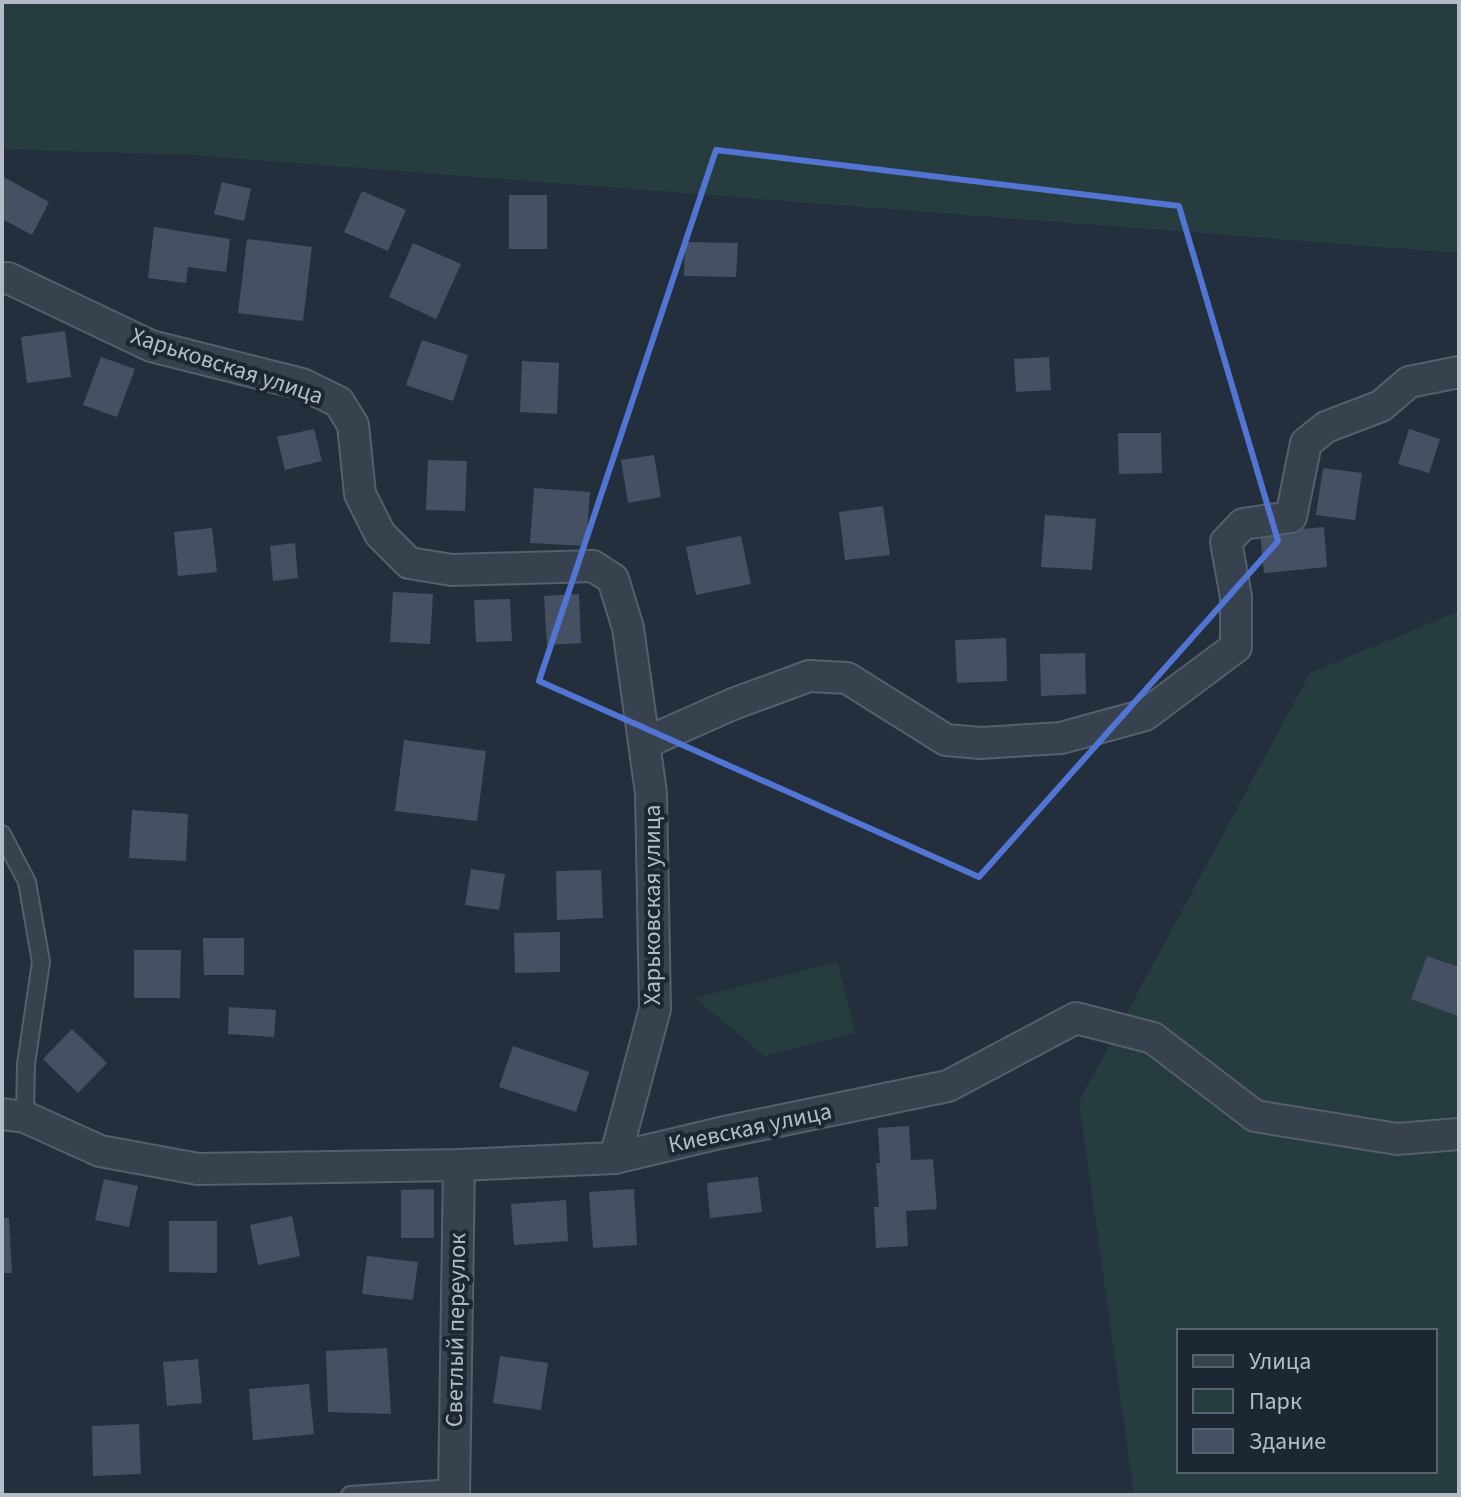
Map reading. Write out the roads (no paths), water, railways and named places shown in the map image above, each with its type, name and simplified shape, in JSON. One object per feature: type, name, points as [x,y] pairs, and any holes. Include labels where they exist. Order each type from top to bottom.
[{"type":"street","name":"Харьковская улица","points":[[2,279],[8,278],[151,346],[302,384],[339,402],[353,425],[360,494],[380,534],[409,563],[452,570],[593,566],[613,579],[628,628],[651,793],[655,1009],[615,1158]]},
{"type":"street","points":[[645,743],[733,704],[809,676],[847,678],[946,740],[981,743],[1061,738],[1145,715],[1236,647],[1236,597],[1226,542],[1243,524],[1291,517],[1306,443],[1326,427],[1381,406],[1409,382],[1459,372]]},
{"type":"street","name":"Киевская улица","points":[[14,1115],[100,1151],[198,1169],[459,1165],[615,1158],[948,1086],[1076,1018],[1153,1038],[1255,1116],[1397,1139],[1459,1134]]},
{"type":"street","name":"Светлый переулок","points":[[453,1491],[459,1165]]},
{"type":"lane","points":[[2,834],[27,882],[41,962],[26,1064],[14,1115]]},
{"type":"lane","points":[[350,1495],[453,1491]]}]
